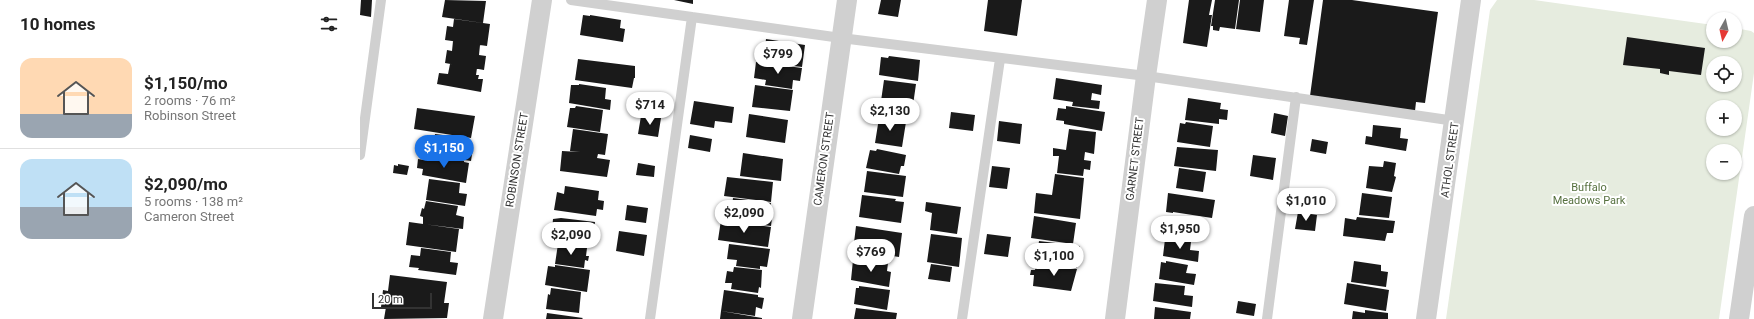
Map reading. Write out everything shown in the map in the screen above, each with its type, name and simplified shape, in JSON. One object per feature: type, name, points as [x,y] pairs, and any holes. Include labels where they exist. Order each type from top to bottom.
[{"type":"street","name":"ROBINSON STREET","points":[[493,319],[542,0]]},
{"type":"street","name":"CAMERON STREET","points":[[802,319],[847,0]]},
{"type":"street","name":"GARNET STREET","points":[[1115,319],[1157,0]]},
{"type":"street","name":"ATHOL STREET","points":[[1426,319],[1471,0]]},
{"type":"street","points":[[1738,319],[1754,216]]},
{"type":"lane","points":[[360,155],[381,0]]},
{"type":"lane","points":[[571,0],[842,38],[1146,76],[1455,120]]},
{"type":"lane","points":[[650,319],[692,17]]},
{"type":"lane","points":[[962,319],[1000,58]]},
{"type":"lane","points":[[1267,319],[1296,97]]},
{"type":"green space","name":"Buffalo Meadows Park","points":[[1497,0],[1534,0],[1706,24],[1706,48],[1742,48],[1742,29],[1754,33],[1754,73],[1742,157],[1742,144],[1706,144],[1706,180],[1739,180],[1719,319],[1446,319],[1490,10]]},
{"type":"building","points":[[361,0],[372,0],[371,17],[360,15]]},
{"type":"building","points":[[445,0],[486,1],[483,23],[442,17]]},
{"type":"building","points":[[674,0],[693,0],[693,4]]},
{"type":"building","points":[[881,0],[901,0],[898,17],[878,14]]},
{"type":"building","points":[[988,0],[1022,0],[1017,36],[984,31]]},
{"type":"building","points":[[1189,0],[1212,0],[1209,15],[1212,15],[1207,47],[1183,43]]},
{"type":"building","points":[[1215,0],[1239,0],[1235,29],[1220,27],[1219,31],[1213,30],[1213,26],[1211,26]]},
{"type":"building","points":[[1240,0],[1264,0],[1260,32],[1236,29]]},
{"type":"building","points":[[1289,0],[1314,0],[1307,45],[1299,44],[1300,38],[1284,36]]},
{"type":"building","points":[[1323,0],[1352,0],[1438,12],[1425,103],[1416,102],[1415,111],[1310,96]]},
{"type":"building","points":[[583,15],[621,20],[620,28],[625,29],[623,42],[580,35]]},
{"type":"building","points":[[454,19],[490,24],[487,46],[445,40],[447,26],[453,27]]},
{"type":"building","points":[[1627,37],[1705,48],[1701,75],[1669,71],[1669,75],[1660,73],[1660,69],[1623,65]]},
{"type":"building","points":[[766,39],[805,45],[802,67],[763,62],[764,53],[761,53],[762,46],[765,47]]},
{"type":"building","points":[[453,41],[480,45],[479,55],[486,56],[484,70],[445,63],[447,50],[452,51]]},
{"type":"building","points":[[889,56],[920,60],[918,81],[879,75],[881,57],[888,58]]},
{"type":"building","points":[[578,59],[635,66],[635,78],[632,88],[575,80]]},
{"type":"building","points":[[756,62],[802,68],[800,81],[793,80],[792,89],[765,85],[766,80],[754,78]]},
{"type":"building","points":[[450,64],[477,68],[476,75],[479,75],[478,79],[483,79],[481,92],[437,84],[439,73],[448,74]]},
{"type":"building","points":[[1056,78],[1102,85],[1101,95],[1092,93],[1091,100],[1100,101],[1099,109],[1072,106],[1073,102],[1053,99]]},
{"type":"building","points":[[884,80],[916,84],[913,105],[881,101]]},
{"type":"building","points":[[579,84],[606,88],[605,99],[611,100],[610,110],[569,103],[571,85]]},
{"type":"building","points":[[755,85],[793,90],[790,111],[752,107]]},
{"type":"building","points":[[1188,98],[1221,103],[1220,109],[1228,110],[1227,120],[1219,119],[1219,124],[1185,120]]},
{"type":"building","points":[[694,101],[734,107],[732,123],[715,121],[714,128],[690,124]]},
{"type":"building","points":[[576,106],[603,110],[600,132],[567,127],[570,108],[575,108]]},
{"type":"building","points":[[1066,106],[1105,112],[1102,131],[1064,124],[1064,121],[1056,120],[1058,108],[1066,109]]},
{"type":"building","points":[[417,108],[475,116],[471,138],[414,129]]},
{"type":"building","points":[[951,112],[975,115],[973,131],[949,128]]},
{"type":"building","points":[[1274,113],[1288,116],[1285,136],[1271,133]]},
{"type":"building","points":[[749,114],[788,120],[785,143],[746,137]]},
{"type":"building","points":[[641,116],[661,118],[658,137],[638,134]]},
{"type":"building","points":[[879,118],[906,122],[902,147],[875,143]]},
{"type":"building","points":[[999,121],[1022,124],[1020,144],[997,141]]},
{"type":"building","points":[[1186,122],[1213,126],[1210,147],[1177,142],[1180,123],[1185,124]]},
{"type":"building","points":[[1373,125],[1401,128],[1400,138],[1408,139],[1406,151],[1365,144],[1366,136],[1372,137]]},
{"type":"building","points":[[573,129],[608,134],[605,155],[598,154],[597,158],[610,160],[607,177],[560,171],[562,151],[580,152],[570,151]]},
{"type":"building","points":[[1069,129],[1096,132],[1094,154],[1085,152],[1084,160],[1091,161],[1090,170],[1084,169],[1083,176],[1057,173],[1059,156],[1053,156],[1053,148],[1066,150]]},
{"type":"building","points":[[435,134],[467,138],[466,147],[473,148],[471,161],[432,155]]},
{"type":"building","points":[[690,135],[712,139],[710,152],[688,148]]},
{"type":"building","points":[[1312,139],[1328,142],[1326,154],[1310,151]]},
{"type":"building","points":[[1177,147],[1218,150],[1216,171],[1174,166]]},
{"type":"building","points":[[877,149],[906,155],[904,166],[901,166],[899,174],[866,168],[870,150],[876,151]]},
{"type":"building","points":[[743,153],[783,159],[781,181],[740,176]]},
{"type":"building","points":[[1253,155],[1276,158],[1273,180],[1250,176]]},
{"type":"building","points":[[432,156],[469,163],[466,183],[422,175],[423,169],[417,168],[418,159],[424,160],[425,157],[432,158]]},
{"type":"building","points":[[1384,161],[1396,163],[1394,176],[1396,177],[1392,192],[1366,188],[1369,166],[1383,167]]},
{"type":"building","points":[[638,163],[655,166],[654,177],[636,175]]},
{"type":"building","points":[[398,164],[409,166],[407,175],[393,173],[394,165],[398,166]]},
{"type":"building","points":[[992,166],[1010,168],[1007,189],[989,187]]},
{"type":"building","points":[[1179,168],[1206,172],[1203,192],[1176,188]]},
{"type":"building","points":[[867,171],[906,176],[903,197],[864,192]]},
{"type":"building","points":[[1055,174],[1084,178],[1080,219],[1034,213],[1036,193],[1052,195]]},
{"type":"building","points":[[727,177],[773,182],[771,202],[724,196]]},
{"type":"building","points":[[429,179],[460,183],[459,193],[467,194],[465,206],[426,200]]},
{"type":"building","points":[[565,186],[599,191],[598,200],[604,201],[603,210],[597,209],[596,216],[554,210],[557,192],[564,194]]},
{"type":"building","points":[[1168,193],[1215,200],[1212,218],[1166,212]]},
{"type":"building","points":[[1362,193],[1392,197],[1389,218],[1359,215]]},
{"type":"building","points":[[862,195],[896,199],[895,201],[904,202],[901,223],[859,217]]},
{"type":"building","points":[[733,198],[771,203],[769,218],[772,218],[771,226],[730,220]]},
{"type":"building","points":[[426,201],[458,206],[456,215],[464,217],[463,229],[423,224],[423,217],[420,216]]},
{"type":"building","points":[[926,202],[961,207],[957,234],[930,230],[932,213],[925,211]]},
{"type":"building","points":[[627,205],[648,208],[646,223],[625,220]]},
{"type":"building","points":[[1298,212],[1317,215],[1315,231],[1295,229]]},
{"type":"building","points":[[1034,216],[1076,223],[1073,244],[1031,238]]},
{"type":"building","points":[[1169,216],[1194,219],[1203,222],[1201,239],[1166,234]]},
{"type":"building","points":[[1357,217],[1395,221],[1393,233],[1387,233],[1385,241],[1343,236],[1345,218],[1356,220]]},
{"type":"building","points":[[561,218],[595,222],[592,247],[551,241],[553,219]]},
{"type":"building","points":[[721,220],[771,227],[768,247],[718,240]]},
{"type":"building","points":[[409,222],[459,229],[456,252],[406,245]]},
{"type":"building","points":[[856,226],[902,233],[899,257],[853,251]]},
{"type":"building","points":[[619,231],[647,235],[644,256],[616,251]]},
{"type":"building","points":[[931,234],[962,238],[959,267],[927,262]]},
{"type":"building","points":[[987,234],[1011,237],[1008,257],[984,254]]},
{"type":"building","points":[[1169,238],[1191,242],[1190,250],[1199,251],[1198,262],[1163,256],[1165,239],[1169,240]]},
{"type":"building","points":[[1039,241],[1080,246],[1077,268],[1036,263]]},
{"type":"building","points":[[558,244],[587,248],[586,256],[589,256],[588,261],[585,260],[584,268],[555,264]]},
{"type":"building","points":[[729,244],[770,249],[767,267],[760,266],[760,269],[736,266],[737,260],[727,259]]},
{"type":"building","points":[[421,248],[451,252],[450,262],[458,263],[456,275],[418,270],[419,268],[409,267],[411,255],[420,256]]},
{"type":"building","points":[[853,260],[888,263],[887,271],[891,272],[889,287],[851,280]]},
{"type":"building","points":[[1166,261],[1188,265],[1186,273],[1196,274],[1194,285],[1159,279],[1161,262],[1166,263]]},
{"type":"building","points":[[1354,261],[1381,265],[1381,271],[1388,272],[1386,287],[1351,282]]},
{"type":"building","points":[[931,264],[952,267],[950,282],[928,279]]},
{"type":"building","points":[[1036,264],[1077,269],[1071,291],[1033,286],[1034,275],[1030,275],[1031,270],[1035,270]]},
{"type":"building","points":[[555,265],[590,270],[587,292],[545,285],[548,266],[555,267]]},
{"type":"building","points":[[734,267],[762,270],[761,288],[759,287],[758,293],[731,289],[732,283],[725,283],[727,271],[733,272]]},
{"type":"building","points":[[390,275],[447,282],[444,303],[449,303],[447,318],[384,319],[386,307],[381,307],[383,290],[388,291]]},
{"type":"building","points":[[1155,283],[1185,286],[1184,295],[1193,296],[1192,307],[1153,301]]},
{"type":"building","points":[[1347,283],[1389,290],[1386,311],[1344,304]]},
{"type":"building","points":[[859,286],[890,290],[887,310],[854,304],[856,288],[859,288]]},
{"type":"building","points":[[551,288],[581,292],[579,313],[546,309],[548,294],[550,295]]},
{"type":"building","points":[[724,290],[758,295],[758,297],[764,298],[762,309],[756,307],[755,316],[721,311]]},
{"type":"building","points":[[1238,301],[1256,304],[1254,316],[1236,313]]},
{"type":"building","points":[[1155,307],[1191,312],[1190,319],[1154,319]]},
{"type":"building","points":[[856,308],[897,313],[896,319],[854,319]]},
{"type":"building","points":[[1365,310],[1388,313],[1388,319],[1352,319],[1353,311],[1365,313]]},
{"type":"building","points":[[721,311],[762,318],[762,319],[720,319]]},
{"type":"building","points":[[547,313],[583,318],[546,319]]}]
